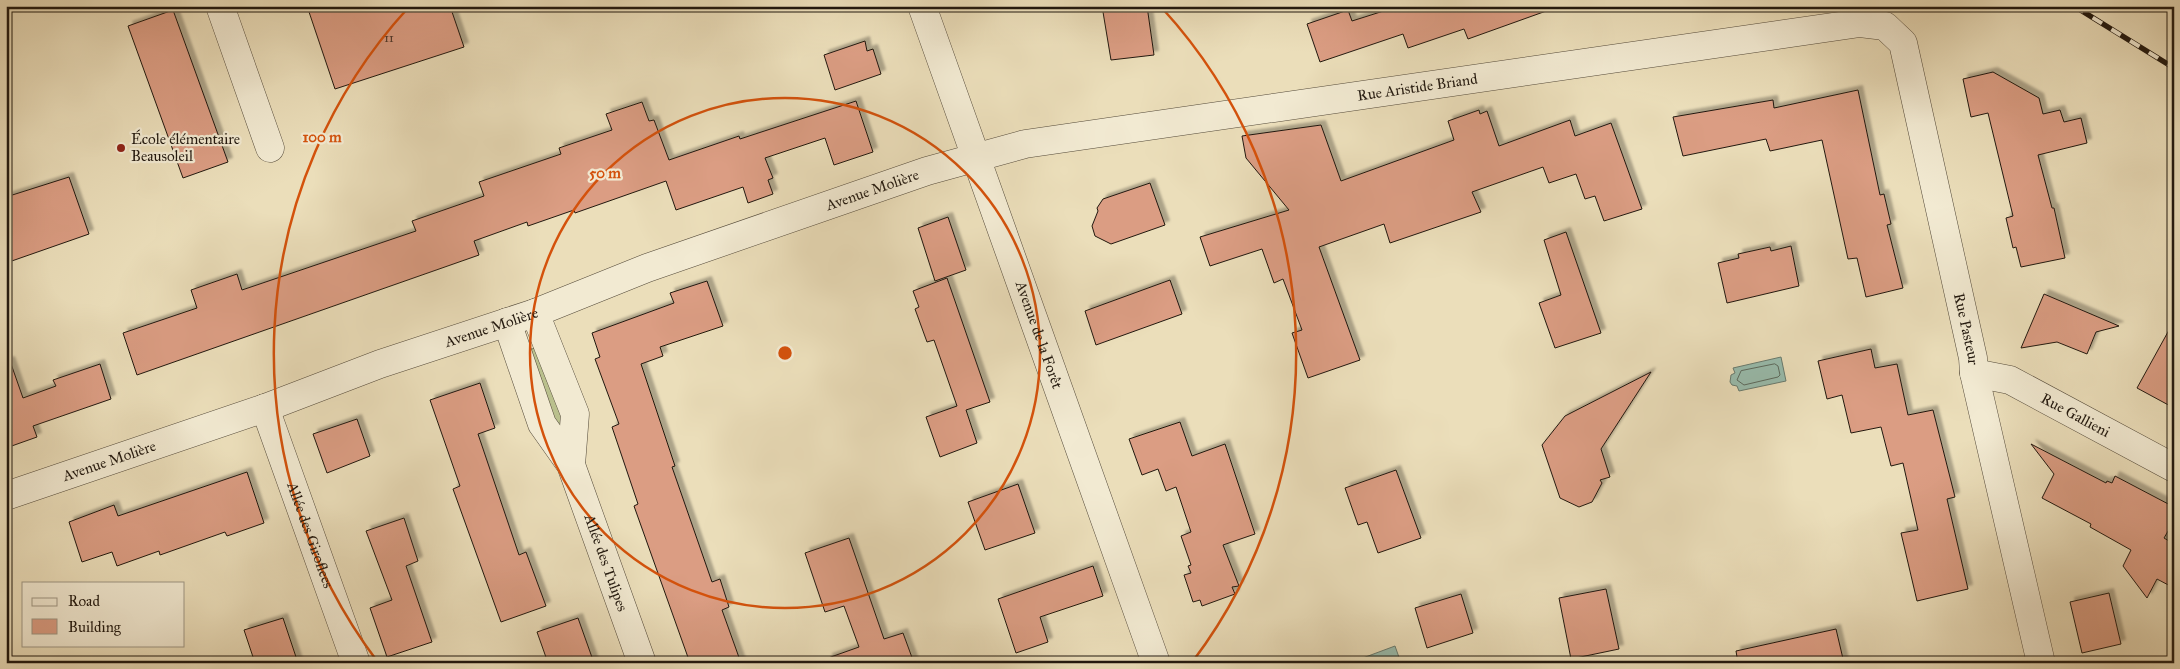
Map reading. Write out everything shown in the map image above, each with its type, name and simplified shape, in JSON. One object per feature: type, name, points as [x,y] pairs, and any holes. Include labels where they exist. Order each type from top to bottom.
[{"type":"street","points":[[220,6],[270,148]]},
{"type":"street","name":"Avenue de la Forêt","points":[[922,6],[1156,663]]},
{"type":"street","name":"Rue Aristide Briand","points":[[976,158],[1025,144],[1860,23]]},
{"type":"street","name":"Rue Pasteur","points":[[1860,23],[1885,26],[1903,42],[1973,358],[1974,373],[2041,663]]},
{"type":"street","name":"Avenue Molière","points":[[6,496],[265,408],[380,364],[535,312],[647,268],[927,170],[976,158]]},
{"type":"street","name":"Allée des Tulipes","points":[[535,312],[575,414],[571,465]]},
{"type":"street","name":"Allée des Tulipes","points":[[507,322],[542,424],[571,465],[642,663]]},
{"type":"street","name":"Rue Gallieni","points":[[1974,373],[2010,380],[2174,468]]},
{"type":"street","name":"Allée des Giroflees","points":[[265,408],[356,663]]},
{"type":"green space","points":[[539,347],[564,424],[551,429],[525,351]]},
{"type":"water","points":[[1781,357],[1786,381],[1739,391],[1737,386],[1732,385],[1730,382],[1731,375],[1735,373],[1733,368]]},
{"type":"water","points":[[1395,646],[1401,663],[1352,662]]},
{"type":"building","points":[[307,6],[450,6],[464,47],[335,89]]},
{"type":"building","points":[[1102,6],[1147,6],[1154,55],[1111,60]]},
{"type":"building","points":[[1393,6],[1549,6],[1549,10],[1468,39],[1464,29],[1408,48],[1403,34],[1320,62],[1307,24],[1348,10],[1352,21],[1393,8]]},
{"type":"building","points":[[173,10],[228,162],[183,178],[128,26]]},
{"type":"building","points":[[865,41],[867,51],[873,49],[881,74],[835,90],[824,55]]},
{"type":"building","points":[[1993,72],[2039,98],[2043,114],[2060,110],[2064,122],[2081,118],[2087,143],[2038,155],[2052,208],[2054,208],[2065,258],[2021,267],[2016,247],[2013,248],[2006,218],[2013,216],[1988,113],[1971,117],[1963,79]]},
{"type":"building","points":[[1858,90],[1880,195],[1884,194],[1891,224],[1887,225],[1903,288],[1866,297],[1857,258],[1848,259],[1822,140],[1770,151],[1766,139],[1683,156],[1673,117],[1773,100],[1774,108]]},
{"type":"building","points":[[856,101],[873,152],[834,165],[825,138],[765,158],[773,178],[768,180],[773,194],[748,203],[743,187],[676,210],[666,181],[575,213],[574,210],[528,226],[527,222],[474,241],[479,255],[137,375],[123,333],[197,308],[191,290],[237,274],[242,290],[416,231],[412,221],[484,196],[479,182],[561,154],[559,148],[612,130],[606,114],[642,102],[649,121],[654,120],[669,160],[739,136],[740,139]]},
{"type":"building","points":[[1479,110],[1480,114],[1487,111],[1499,146],[1570,120],[1575,136],[1611,123],[1642,209],[1604,221],[1595,196],[1585,199],[1576,174],[1549,183],[1543,167],[1472,192],[1481,212],[1390,243],[1384,224],[1319,247],[1360,360],[1308,378],[1292,333],[1302,330],[1283,279],[1274,283],[1262,249],[1210,266],[1200,237],[1289,210],[1246,158],[1242,136],[1321,125],[1341,181],[1454,140],[1448,121]]},
{"type":"building","points":[[69,177],[89,234],[6,263],[6,197]]},
{"type":"building","points":[[1150,183],[1165,225],[1111,244],[1095,236],[1092,226],[1098,211],[1097,208],[1103,199]]},
{"type":"building","points":[[948,217],[966,270],[935,281],[918,228]]},
{"type":"building","points":[[1566,232],[1601,333],[1555,348],[1539,303],[1561,295],[1544,240]]},
{"type":"building","points":[[1791,246],[1799,286],[1727,303],[1718,263],[1739,258],[1738,254],[1770,247],[1771,251]]},
{"type":"building","points":[[947,278],[990,402],[966,410],[977,443],[940,457],[926,417],[957,406],[934,340],[927,342],[915,309],[919,307],[913,291]]},
{"type":"building","points":[[1170,280],[1182,314],[1096,345],[1085,311]]},
{"type":"building","points":[[707,281],[723,326],[660,347],[663,356],[641,364],[675,466],[672,467],[712,582],[720,579],[729,607],[722,610],[741,663],[690,663],[634,506],[638,504],[612,427],[619,424],[595,359],[600,357],[592,333],[674,303],[670,293]]},
{"type":"building","points":[[2044,294],[2119,326],[2096,332],[2087,354],[2057,342],[2021,348]]},
{"type":"building","points":[[2174,321],[2174,408],[2137,388]]},
{"type":"building","points":[[1871,349],[1875,368],[1897,364],[1908,415],[1933,410],[1955,497],[1947,499],[1968,589],[1917,601],[1901,533],[1918,530],[1903,463],[1891,466],[1881,427],[1851,433],[1842,395],[1827,399],[1818,361]]},
{"type":"building","points":[[10,361],[23,398],[56,386],[53,380],[100,364],[111,399],[33,426],[37,437],[6,448],[6,362]]},
{"type":"building","points":[[1651,372],[1601,449],[1610,477],[1600,480],[1602,483],[1592,502],[1579,507],[1560,498],[1542,445],[1565,416]]},
{"type":"building","points":[[480,383],[495,428],[478,434],[519,555],[526,552],[546,606],[501,622],[453,489],[460,486],[430,400]]},
{"type":"building","points":[[357,419],[370,456],[327,473],[313,434]]},
{"type":"building","points":[[1180,422],[1192,456],[1225,444],[1255,534],[1223,545],[1239,586],[1232,587],[1235,594],[1202,606],[1200,600],[1193,602],[1184,575],[1191,573],[1188,566],[1191,565],[1181,536],[1191,532],[1176,487],[1166,491],[1158,469],[1142,475],[1129,439]]},
{"type":"building","points":[[2031,444],[2106,483],[2107,481],[2112,483],[2115,476],[2174,507],[2174,521],[2164,538],[2174,544],[2174,588],[2157,579],[2147,598],[2123,566],[2131,550],[2090,527],[2091,524],[2042,498],[2054,474]]},
{"type":"building","points":[[1396,470],[1421,538],[1378,553],[1367,522],[1358,525],[1345,488]]},
{"type":"building","points":[[247,472],[264,523],[227,536],[225,532],[160,555],[159,551],[117,566],[112,552],[82,562],[69,522],[114,505],[118,516]]},
{"type":"building","points":[[1018,484],[1035,533],[985,550],[968,502]]},
{"type":"building","points":[[404,518],[418,561],[406,566],[432,642],[387,657],[370,608],[392,600],[366,531]]},
{"type":"building","points":[[849,538],[884,639],[903,633],[914,663],[828,663],[828,658],[859,647],[844,606],[825,612],[805,553]]},
{"type":"building","points":[[1093,566],[1103,596],[1040,617],[1048,642],[1016,653],[998,599]]},
{"type":"building","points":[[1606,589],[1619,649],[1571,659],[1559,598]]},
{"type":"building","points":[[2109,593],[2121,644],[2082,653],[2070,602]]},
{"type":"building","points":[[1461,594],[1473,633],[1427,648],[1415,608]]},
{"type":"building","points":[[283,618],[298,663],[255,663],[244,630]]},
{"type":"building","points":[[578,618],[594,663],[548,663],[537,632]]},
{"type":"building","points":[[1836,629],[1844,663],[1738,663],[1736,651]]},
{"type":"railway","points":[[2074,6],[2174,68]]},
{"type":"place","name":"École élémentaire Beausoleil","points":[[121,148]]}]
